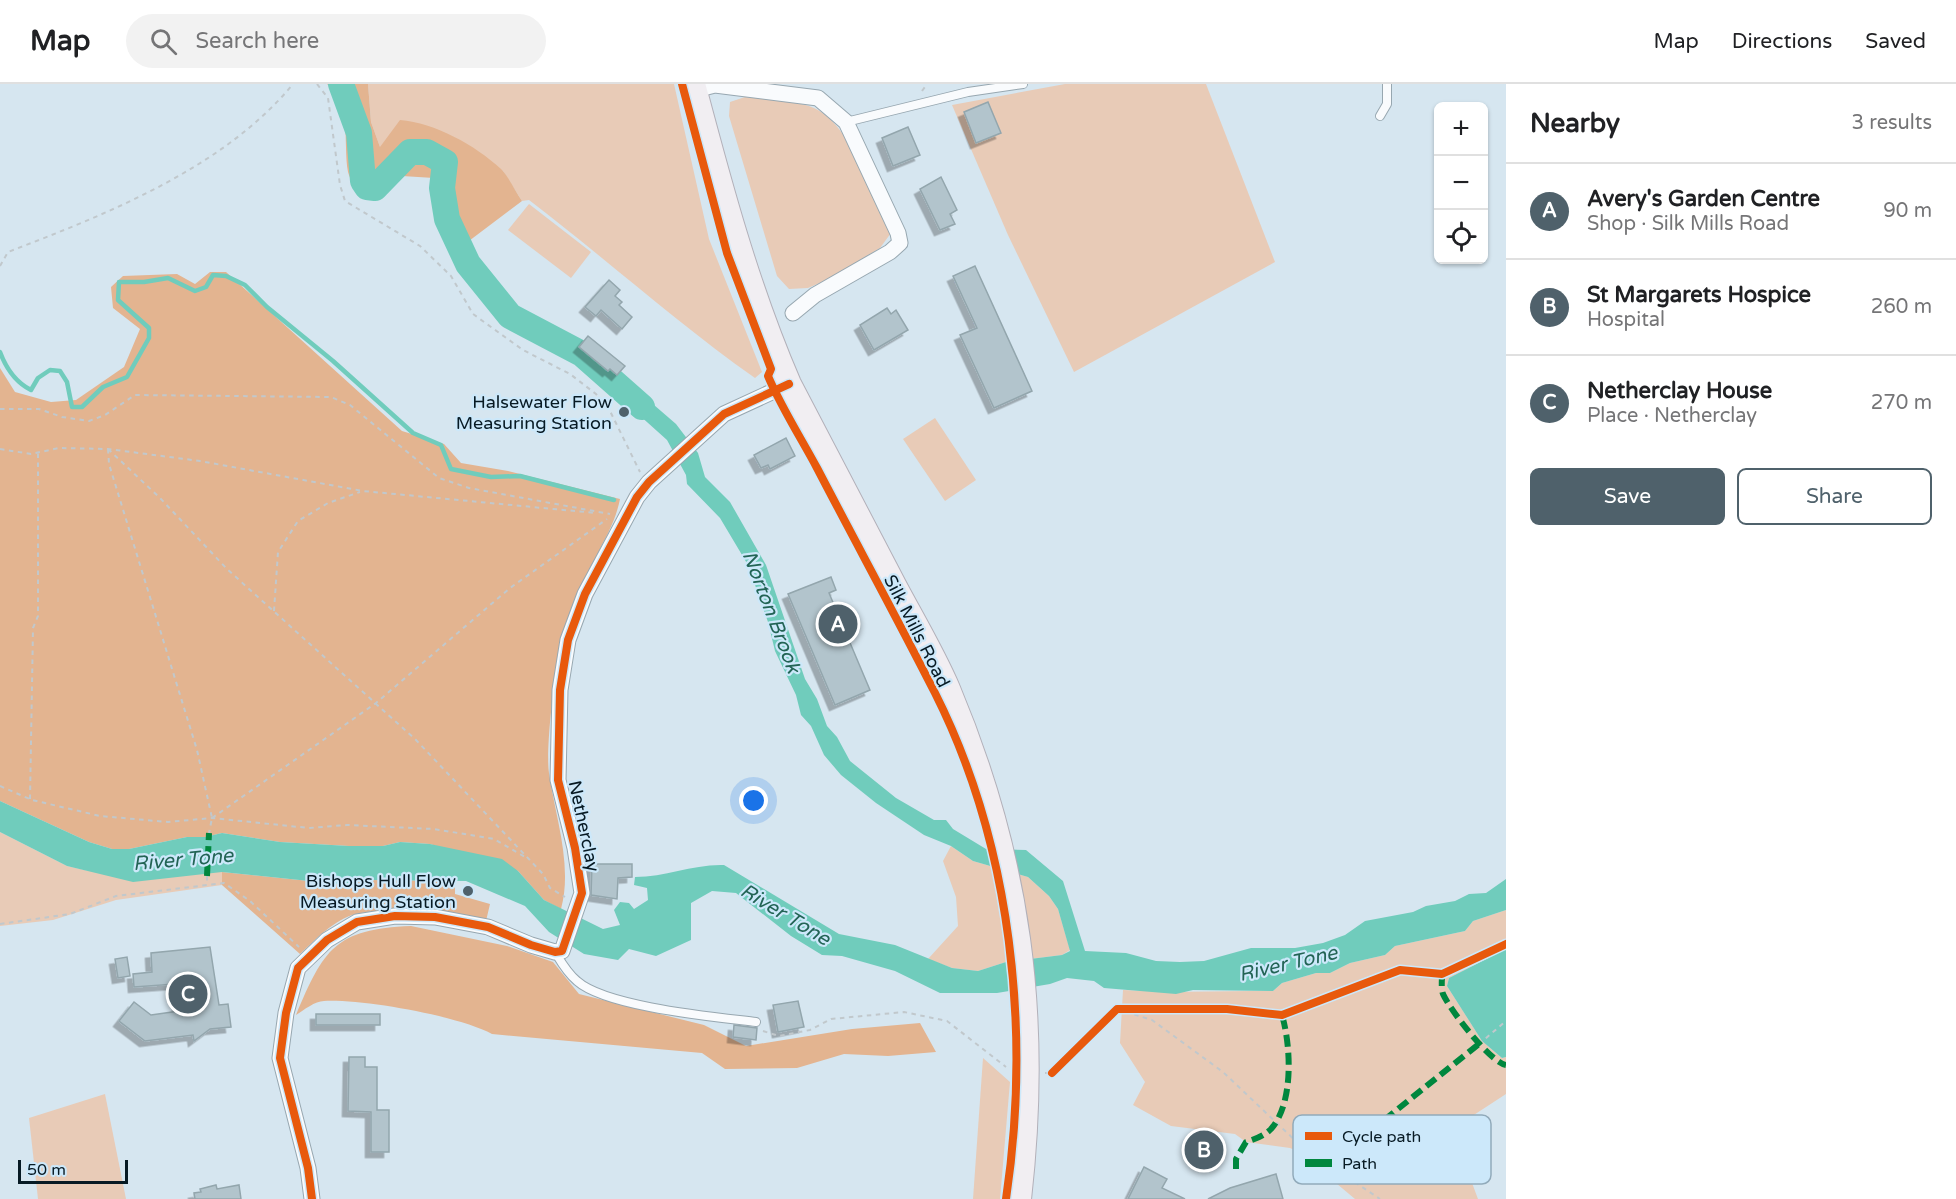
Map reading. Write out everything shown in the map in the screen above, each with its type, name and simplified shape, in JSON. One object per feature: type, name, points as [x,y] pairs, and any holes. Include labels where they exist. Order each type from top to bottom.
[{"type":"main road","name":"Silk Mills Road","points":[[694,87],[726,211],[761,315],[789,384],[947,687],[974,755],[995,822],[1011,887],[1026,1006],[1028,1076],[1026,1139],[1019,1199]]},
{"type":"street","points":[[694,87],[715,85],[818,98],[846,122],[898,232],[900,243],[890,252],[815,295],[793,313]]},
{"type":"street","name":"Netherclay","points":[[560,949],[582,893],[581,875],[558,780],[560,690],[566,650],[585,594],[637,497],[649,482],[724,414],[789,384]]},
{"type":"street","points":[[312,1199],[308,1168],[280,1058],[290,991],[297,968],[327,940],[357,922],[395,916],[435,917],[488,927],[560,949]]},
{"type":"lane","points":[[846,122],[968,92],[1023,84]]},
{"type":"lane","points":[[1380,117],[1387,104],[1387,84]]},
{"type":"lane","points":[[560,949],[578,983],[603,994],[651,1007],[756,1022]]},
{"type":"path","points":[[0,266],[8,252],[106,214],[190,170],[253,124],[293,84]]},
{"type":"path","points":[[317,84],[328,98],[340,185],[345,201],[420,246],[451,276],[473,315],[523,351],[570,374],[596,394],[610,411],[638,469],[649,482]]},
{"type":"path","points":[[0,409],[39,409],[62,417],[88,421],[105,415],[135,395],[331,397],[350,405],[439,478],[469,488],[614,515],[510,588],[376,703],[212,818]]},
{"type":"path","points":[[0,449],[31,454],[77,447],[108,448],[200,461],[363,491],[610,514]]},
{"type":"path","points":[[108,448],[160,498],[227,569],[416,740],[543,874],[550,888],[578,908]]},
{"type":"path","points":[[108,448],[109,464],[196,750],[212,818],[208,833]]},
{"type":"path","points":[[30,799],[33,628],[38,616],[38,453]]},
{"type":"path","points":[[274,610],[278,552],[298,521],[328,503],[363,491]]},
{"type":"path","points":[[0,786],[30,799],[100,816],[168,822],[212,818],[309,828],[365,825],[434,828],[494,839],[530,860]]},
{"type":"path","points":[[207,876],[207,885]]},
{"type":"path","points":[[0,924],[70,914],[116,896],[224,884],[250,901],[308,957]]},
{"type":"path","points":[[1117,1009],[1152,1020],[1223,1072],[1293,1138]]},
{"type":"path","points":[[756,1022],[761,1030],[779,1036],[810,1030],[831,1018],[904,1012],[946,1021],[994,1056],[1014,1074],[1028,1076],[1052,1072]]},
{"type":"path","points":[[1479,1044],[1506,1021]]},
{"type":"path","points":[[1358,1184],[1380,1199]]},
{"type":"shaded area","points":[[327,84],[368,84],[371,122],[380,147],[400,120],[440,130],[491,160],[507,176],[522,201],[453,253],[442,234],[434,178],[402,176],[381,196],[361,197],[348,172],[345,124],[340,101]]},
{"type":"shaded area","points":[[368,84],[674,84],[709,239],[762,372],[755,378],[697,335],[529,200],[522,201],[503,171],[380,147],[371,122]]},
{"type":"shaded area","points":[[1065,84],[1206,84],[1275,262],[1074,372],[1008,235],[952,105]]},
{"type":"shaded area","points":[[745,97],[806,105],[827,117],[839,129],[860,163],[891,233],[880,248],[831,278],[808,288],[789,289],[777,276],[729,116],[730,102]]},
{"type":"shaded area","points":[[529,204],[591,252],[571,278],[508,230]]},
{"type":"shaded area","points":[[210,272],[226,272],[402,431],[444,444],[461,463],[508,471],[620,499],[613,522],[576,601],[561,646],[555,678],[548,764],[564,858],[564,892],[561,909],[544,900],[518,871],[430,844],[400,842],[383,846],[349,846],[280,842],[222,833],[205,837],[187,837],[129,849],[112,849],[89,842],[0,801],[0,368],[15,392],[51,402],[76,400],[124,367],[140,329],[113,308],[111,287],[123,276],[177,274],[195,284]]},
{"type":"shaded area","points":[[935,418],[976,480],[945,501],[903,439]]},
{"type":"shaded area","points":[[0,832],[67,866],[89,871],[222,872],[222,885],[116,900],[53,920],[0,926]]},
{"type":"shaded area","points":[[951,846],[973,861],[1028,877],[1049,896],[1058,909],[1070,950],[1062,955],[1006,962],[978,971],[952,968],[928,959],[958,926],[956,897],[943,861]]},
{"type":"shaded area","points":[[222,872],[338,884],[372,880],[455,881],[455,894],[490,904],[486,921],[388,910],[356,914],[333,925],[300,954],[222,885]]},
{"type":"shaded area","points":[[1506,910],[1506,949],[1449,978],[1447,986],[1482,1041],[1502,1058],[1506,1057],[1506,1094],[1474,1115],[1293,1115],[1293,1149],[1246,1142],[1235,1134],[1171,1126],[1133,1105],[1145,1082],[1120,1043],[1123,990],[1273,991],[1282,983],[1316,973],[1330,973],[1350,963],[1385,955],[1395,946],[1465,931],[1473,921]]},
{"type":"shaded area","points":[[411,926],[507,946],[553,962],[579,994],[704,1025],[746,1046],[852,1029],[920,1023],[936,1052],[888,1056],[844,1054],[797,1068],[725,1069],[702,1053],[492,1034],[477,1027],[435,1015],[386,1006],[321,1001],[296,1015],[315,974],[336,947],[349,938],[365,932]]},
{"type":"shaded area","points":[[983,1058],[1010,1082],[1000,1199],[973,1199]]},
{"type":"shaded area","points":[[105,1094],[126,1199],[38,1199],[29,1118]]},
{"type":"shaded area","points":[[1337,1184],[1472,1184],[1478,1199],[1355,1199]]},
{"type":"water","name":"River Tone","points":[[616,383],[639,392],[676,424],[698,453],[705,477],[730,502],[766,565],[805,679],[817,699],[827,726],[837,737],[850,761],[896,798],[934,820],[946,820],[953,829],[986,849],[1026,850],[1063,881],[1085,951],[1126,953],[1156,961],[1180,962],[1204,961],[1251,948],[1295,948],[1323,943],[1345,935],[1365,921],[1413,912],[1426,906],[1455,901],[1469,894],[1486,893],[1506,879],[1506,910],[1473,921],[1465,931],[1395,946],[1385,955],[1350,963],[1330,973],[1316,973],[1282,983],[1273,991],[1193,990],[1176,994],[1104,988],[1094,981],[1067,978],[1050,984],[997,993],[940,993],[895,971],[842,956],[822,955],[791,936],[736,893],[712,891],[691,903],[691,940],[656,956],[629,949],[618,960],[584,954],[549,932],[525,906],[466,881],[372,880],[338,884],[222,872],[133,882],[67,866],[0,832],[0,801],[89,842],[112,849],[129,849],[187,837],[205,837],[222,833],[280,842],[349,846],[383,846],[400,842],[430,844],[502,859],[518,871],[544,900],[603,929],[620,925],[614,910],[620,902],[629,903],[634,909],[648,900],[647,888],[634,885],[635,877],[658,875],[701,866],[724,865],[839,934],[895,945],[952,968],[978,971],[1006,962],[1062,955],[1070,951],[1058,909],[1049,896],[1028,877],[973,861],[951,846],[924,835],[876,803],[841,775],[824,755],[811,726],[801,715],[796,695],[775,651],[768,622],[748,565],[720,518],[687,484],[686,475],[667,440],[628,405]]},
{"type":"water","points":[[1506,949],[1506,1057],[1502,1058],[1482,1041],[1447,986],[1449,978]]},
{"type":"building","points":[[988,102],[1001,133],[976,143],[964,112]]},
{"type":"building","points":[[908,127],[920,155],[893,166],[882,138]]},
{"type":"building","points":[[941,177],[957,210],[950,214],[955,224],[940,230],[920,189]]},
{"type":"building","points":[[975,266],[1032,391],[994,408],[960,335],[977,328],[953,276]]},
{"type":"building","points":[[609,280],[620,290],[615,296],[622,302],[619,305],[632,317],[622,329],[601,310],[596,316],[585,307]]},
{"type":"building","points":[[887,308],[891,314],[896,310],[908,330],[874,350],[860,325]]},
{"type":"building","points":[[588,336],[625,366],[617,375],[610,369],[608,371],[579,347]]},
{"type":"building","points":[[786,438],[795,456],[770,469],[768,465],[761,468],[754,455]]},
{"type":"building","points":[[831,577],[836,590],[829,593],[870,690],[835,705],[788,594]]},
{"type":"building","points":[[592,864],[632,864],[632,877],[618,878],[617,899],[591,895]]},
{"type":"building","points":[[210,947],[219,1005],[228,1004],[231,1027],[210,1029],[194,1041],[193,1035],[145,1041],[119,1021],[134,1002],[151,1015],[179,1011],[175,984],[134,987],[133,974],[152,972],[151,953]]},
{"type":"building","points":[[127,957],[130,976],[118,978],[115,959]]},
{"type":"building","points":[[798,1001],[804,1027],[778,1032],[773,1005]]},
{"type":"building","points":[[316,1014],[380,1014],[380,1025],[316,1025]]},
{"type":"building","points":[[734,1025],[757,1028],[756,1040],[733,1037]]},
{"type":"building","points":[[349,1057],[365,1057],[365,1067],[377,1067],[377,1110],[389,1110],[389,1152],[371,1152],[371,1112],[348,1111]]},
{"type":"building","points":[[1144,1167],[1167,1179],[1162,1188],[1185,1199],[1128,1199]]},
{"type":"building","points":[[1276,1174],[1283,1199],[1208,1199],[1230,1188]]},
{"type":"building","points":[[216,1185],[217,1189],[239,1185],[241,1199],[195,1199],[194,1193],[201,1192],[200,1189]]},
{"type":"waterway","name":"Norton Brook","points":[[341,84],[359,133],[363,181],[367,187],[375,188],[410,152],[427,152],[445,162],[442,188],[447,219],[468,264],[510,316],[582,354],[642,407]]},
{"type":"waterway","points":[[0,352],[12,374],[31,390],[38,378],[50,370],[60,371],[67,382],[72,407],[82,407],[103,387],[127,377],[149,338],[149,328],[118,300],[119,282],[144,282],[168,278],[195,291],[206,287],[213,275],[226,276],[245,285],[267,307],[333,361],[413,433],[441,445],[451,469],[491,477],[520,476],[614,500]]},
{"type":"marked path","points":[[207,876],[209,833]]},
{"type":"marked path","points":[[1442,974],[1443,994],[1454,1011],[1490,1055],[1506,1065]]},
{"type":"marked path","points":[[1236,1169],[1236,1159],[1246,1142],[1271,1129],[1284,1105],[1289,1058],[1282,1015]]},
{"type":"marked path","points":[[1390,1115],[1479,1044]]},
{"type":"cycle path","points":[[682,84],[727,253],[771,369],[768,376],[935,693],[961,752],[982,813],[998,876],[1009,941],[1015,1006],[1016,1071],[1013,1136],[1006,1199]]},
{"type":"cycle path","points":[[312,1199],[308,1168],[280,1058],[286,1013],[298,968],[327,940],[357,922],[395,916],[435,917],[488,927],[531,945],[555,952],[562,951],[582,893],[575,848],[558,780],[560,690],[568,640],[585,594],[637,497],[649,482],[724,414],[789,384]]},
{"type":"cycle path","points":[[1052,1073],[1117,1009],[1227,1009],[1282,1015],[1400,970],[1442,974],[1506,944]]},
{"type":"place","name":"Halsewater Flow Measuring Station","points":[[624,412]]},
{"type":"place","name":"Avery's Garden Centre","points":[[838,624]]},
{"type":"place","name":"Bishops Hull Flow Measuring Station","points":[[468,891]]},
{"type":"place","name":"Netherclay House","points":[[188,994]]},
{"type":"place","name":"St Margarets Hospice","points":[[1204,1150]]}]
